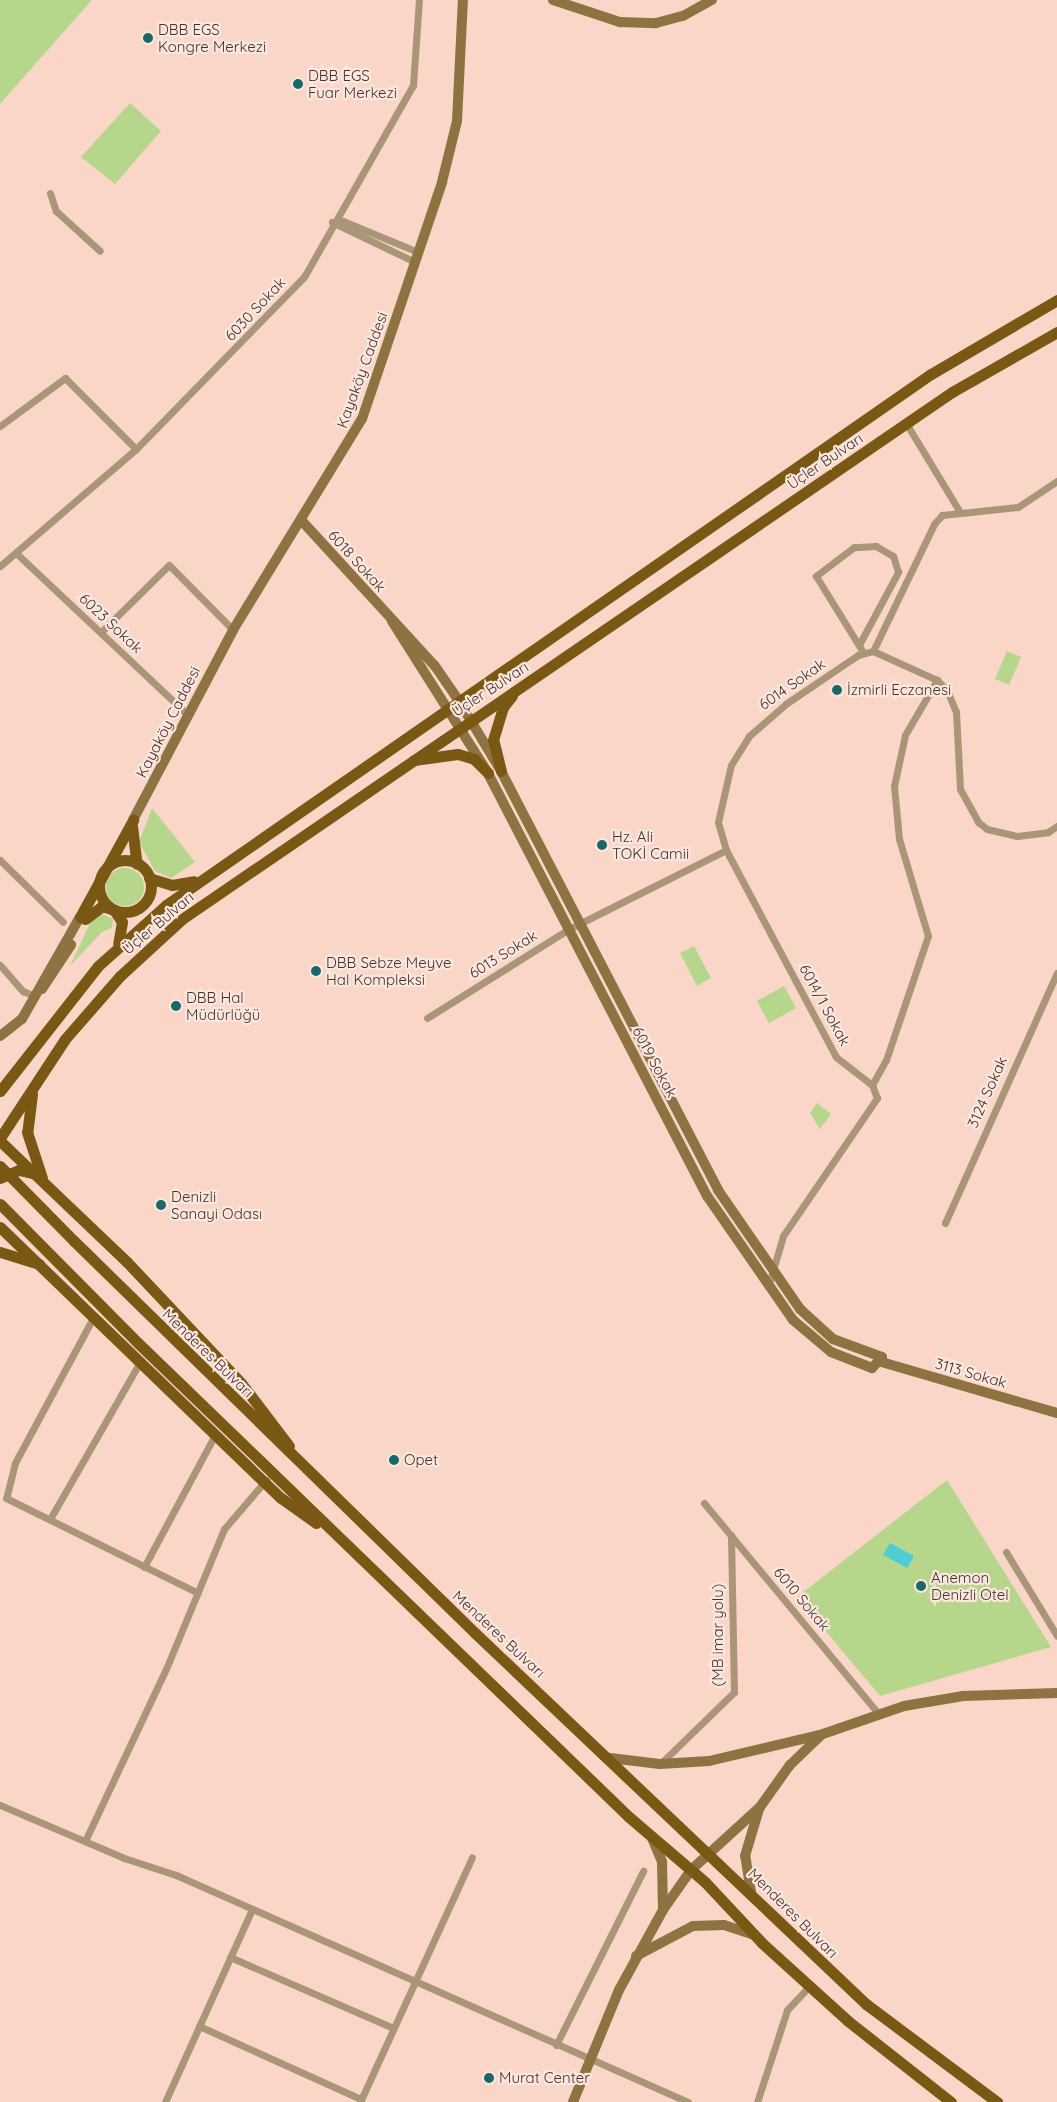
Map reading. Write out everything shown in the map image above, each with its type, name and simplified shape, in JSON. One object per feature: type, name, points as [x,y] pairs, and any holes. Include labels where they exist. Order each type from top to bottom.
[{"type":"main road","name":"Üçler Bulvarı","points":[[0,1091],[13,1071],[118,946],[203,878],[923,380],[1057,300]]},
{"type":"main road","name":"Üçler Bulvarı","points":[[0,1139],[65,1039],[145,950],[196,909],[394,770],[532,680],[906,424],[1057,332]]},
{"type":"main road","points":[[501,771],[493,740],[498,719],[508,701],[532,680]]},
{"type":"main road","points":[[394,770],[429,756],[458,754],[480,763],[488,773]]},
{"type":"main road","points":[[82,918],[96,908],[110,908],[127,912],[143,905],[151,890],[149,878],[137,864],[130,838],[133,820]]},
{"type":"main road","points":[[82,918],[133,820]]},
{"type":"main road","points":[[118,946],[122,922],[100,893],[104,873],[121,861],[137,864]]},
{"type":"main road","points":[[149,878],[172,885],[203,878]]},
{"type":"main road","points":[[0,1081],[13,1071]]},
{"type":"main road","points":[[34,1085],[28,1132],[45,1184]]},
{"type":"main road","points":[[0,1139],[127,1262],[240,1383],[278,1426],[296,1458]]},
{"type":"main road","name":"Menderes Bulvarı","points":[[0,1166],[296,1458],[710,1852],[866,2004],[997,2102]]},
{"type":"main road","points":[[0,1178],[24,1171],[45,1184]]},
{"type":"main road","points":[[0,1204],[269,1477]]},
{"type":"main road","points":[[0,1227],[141,1359],[216,1433],[349,1548],[652,1837],[691,1870],[754,1935],[809,1986],[951,2102]]},
{"type":"main road","points":[[0,1252],[43,1266]]},
{"type":"street","name":"6030 Sokak","points":[[0,566],[136,449],[297,285],[413,85],[419,0]]},
{"type":"street","name":"Kayaköy Caddesi","points":[[133,820],[187,714],[233,630],[362,419],[417,257],[457,121],[464,0]]},
{"type":"street","points":[[553,0],[620,22],[650,23],[683,16],[712,0]]},
{"type":"street","points":[[50,192],[56,212],[100,251]]},
{"type":"street","points":[[332,222],[417,257]]},
{"type":"street","points":[[0,426],[65,378],[136,449]]},
{"type":"street","points":[[906,424],[960,512]]},
{"type":"street","points":[[1057,481],[1005,511],[960,512],[942,515],[927,535],[873,651],[937,680],[953,700],[960,789],[978,822],[987,829],[1017,836],[1048,832],[1057,826]]},
{"type":"street","name":"6018 Sokak","points":[[301,520],[435,666],[460,701],[466,723]]},
{"type":"street","points":[[860,643],[898,572],[893,556],[876,546],[854,547],[816,576],[860,643],[863,652]]},
{"type":"street","name":"6023 Sokak","points":[[16,553],[187,714]]},
{"type":"street","points":[[101,632],[169,565],[233,630]]},
{"type":"street","name":"6018 Sokak","points":[[392,621],[449,707],[466,723]]},
{"type":"street","name":"6014 Sokak","points":[[726,850],[718,822],[731,765],[749,736],[775,712],[863,652],[873,651]]},
{"type":"street","points":[[768,1289],[783,1236],[876,1102],[872,1085],[886,1060],[928,936],[899,839],[894,786],[905,735],[937,680]]},
{"type":"street","name":"6019 Sokak","points":[[466,723],[501,771],[718,1190],[772,1272],[800,1309],[834,1339],[877,1362]]},
{"type":"street","name":"6019 Sokak","points":[[466,723],[488,773],[707,1196],[768,1289],[793,1320],[831,1352],[877,1362]]},
{"type":"street","points":[[569,929],[726,850]]},
{"type":"street","name":"6014/1 Sokak","points":[[726,850],[836,1056],[872,1085]]},
{"type":"street","points":[[0,860],[63,922]]},
{"type":"street","points":[[0,1036],[18,1025],[34,996],[54,977],[82,918]]},
{"type":"street","name":"6013 Sokak","points":[[426,1018],[569,929]]},
{"type":"street","points":[[0,965],[22,991],[34,996]]},
{"type":"street","name":"3124 Sokak","points":[[945,1223],[1057,973]]},
{"type":"street","points":[[94,1316],[16,1463],[6,1498],[198,1593]]},
{"type":"street","points":[[50,1519],[141,1359]]},
{"type":"street","name":"3113 Sokak","points":[[877,1362],[1057,1413]]},
{"type":"street","points":[[144,1566],[216,1433]]},
{"type":"street","points":[[85,1841],[198,1593],[224,1529],[269,1477]]},
{"type":"street","name":"6010 Sokak","points":[[704,1503],[878,1713]]},
{"type":"street","name":"(MB imar yolu)","points":[[660,1764],[734,1692],[731,1535]]},
{"type":"street","points":[[1006,1552],[1057,1636]]},
{"type":"street","points":[[610,1758],[660,1764],[709,1761],[820,1735],[878,1713],[963,1696],[1057,1693]]},
{"type":"street","points":[[573,2102],[636,1957],[663,1910],[691,1870],[760,1807],[790,1765],[820,1735]]},
{"type":"street","points":[[0,1805],[252,1909],[688,2102]]},
{"type":"street","points":[[751,1892],[745,1856],[760,1807]]},
{"type":"street","points":[[652,1837],[663,1870],[663,1910]]},
{"type":"street","points":[[199,2026],[361,2101],[472,1858]]},
{"type":"street","points":[[556,2045],[643,1872]]},
{"type":"street","points":[[168,2101],[199,2026],[252,1909]]},
{"type":"street","points":[[636,1957],[693,1926],[724,1925],[754,1935]]},
{"type":"street","points":[[230,1957],[393,2028]]},
{"type":"street","points":[[757,2102],[787,2010],[809,1986]]},
{"type":"green space","points":[[0,0],[92,0],[0,104]]},
{"type":"green space","points":[[130,103],[161,131],[115,184],[81,157]]},
{"type":"green space","points":[[1007,651],[1021,657],[1009,685],[995,679]]},
{"type":"green space","points":[[152,808],[195,862],[171,878],[155,871],[139,842]]},
{"type":"green space","points":[[125,868],[139,873],[144,887],[139,901],[125,906],[111,901],[106,887],[111,873]]},
{"type":"green space","points":[[102,914],[113,919],[112,928],[102,932],[70,966],[92,919]]},
{"type":"green space","points":[[694,946],[711,978],[697,986],[680,953]]},
{"type":"green space","points":[[784,986],[796,1008],[769,1023],[757,1001]]},
{"type":"green space","points":[[817,1103],[831,1114],[820,1129],[810,1113]]},
{"type":"green space","points":[[947,1480],[1051,1647],[880,1696],[797,1597]]},
{"type":"water","points":[[890,1543],[914,1556],[907,1568],[883,1555]]},
{"type":"place","name":"DBB EGS Kongre Merkezi","points":[[148,38]]},
{"type":"place","name":"DBB EGS Fuar Merkezi","points":[[298,84]]},
{"type":"place","name":"İzmirli Eczanesi","points":[[837,690]]},
{"type":"place","name":"Hz. Ali TOKİ Camii","points":[[602,845]]},
{"type":"place","name":"DBB Sebze Meyve Hal Kompleksi","points":[[316,971]]},
{"type":"place","name":"DBB Hal Müdürlüğü","points":[[176,1006]]},
{"type":"place","name":"Denizli Sanayi Odası","points":[[161,1205]]},
{"type":"place","name":"Opet","points":[[394,1460]]},
{"type":"place","name":"Anemon Denizli Otel","points":[[921,1586]]},
{"type":"place","name":"Murat Center","points":[[489,2078]]}]
